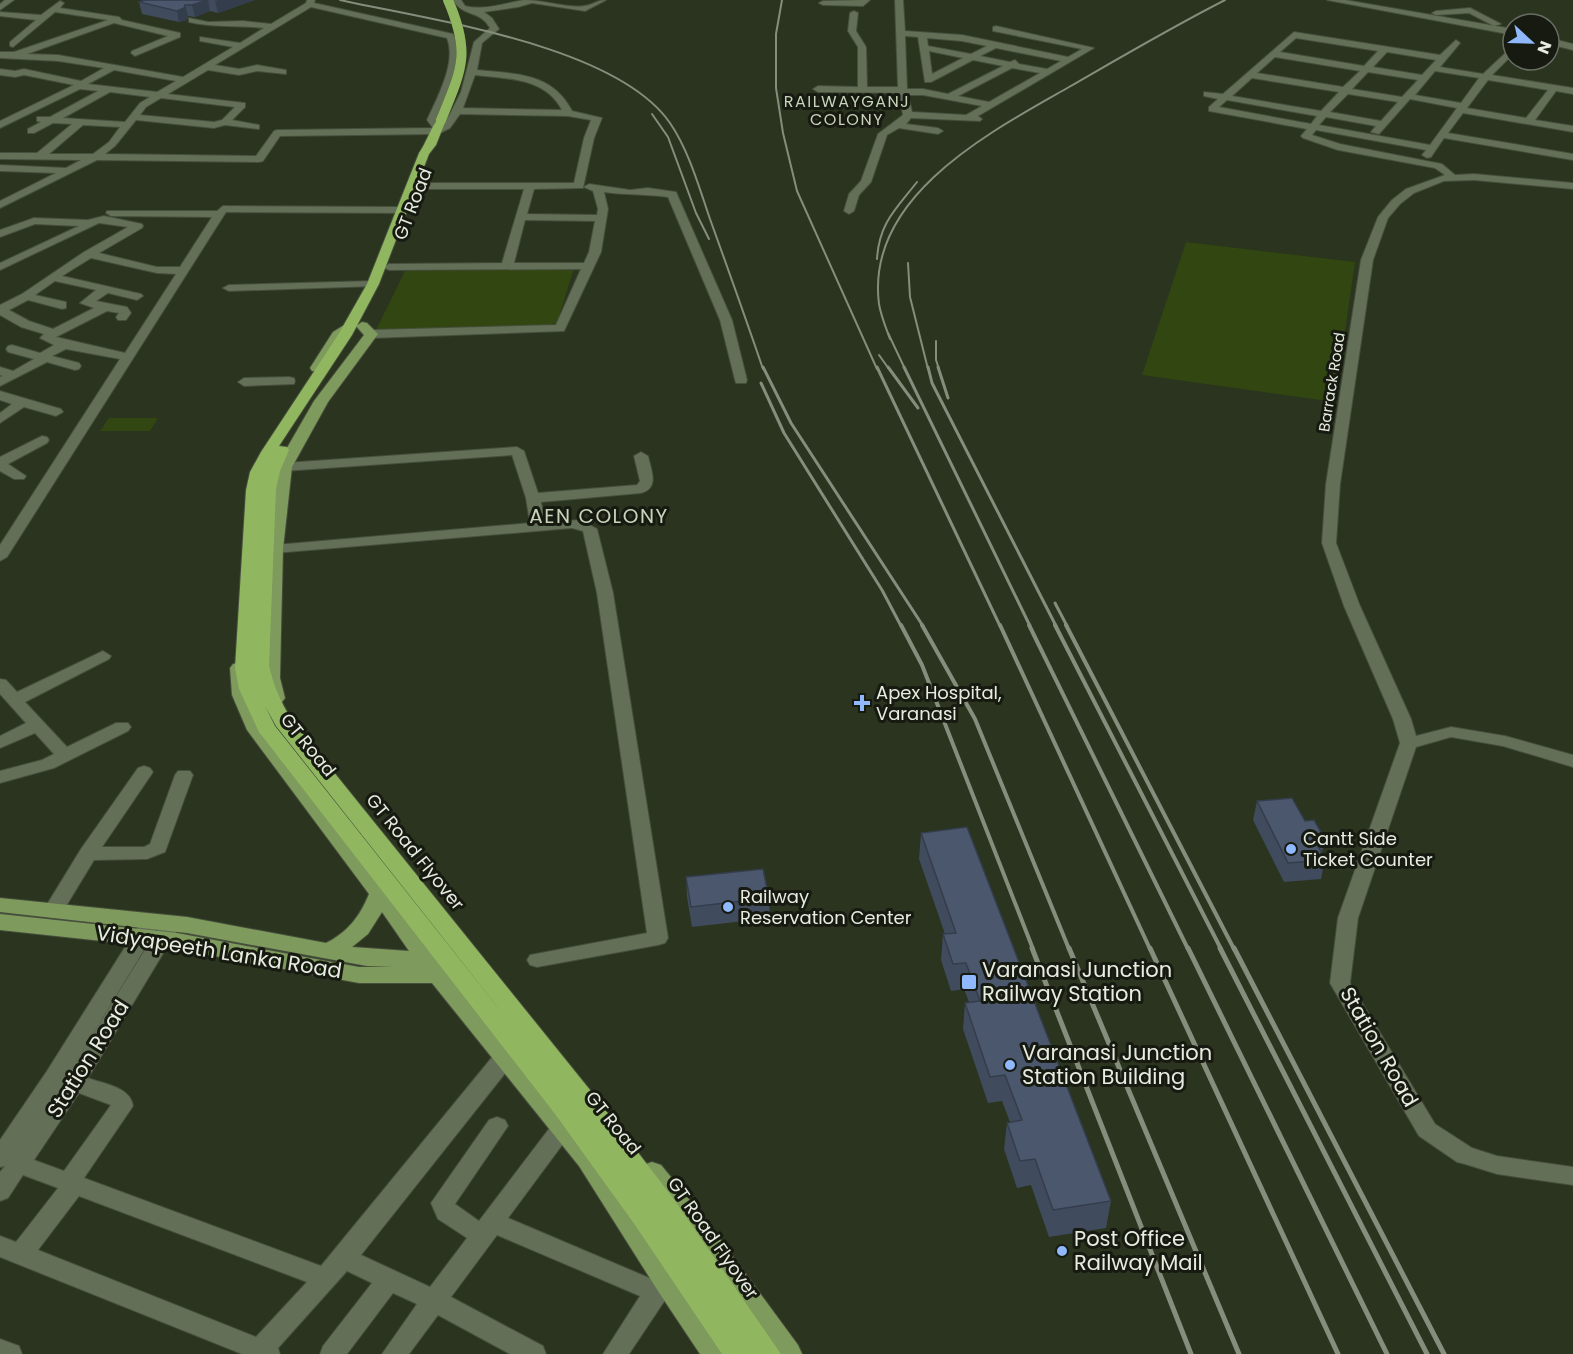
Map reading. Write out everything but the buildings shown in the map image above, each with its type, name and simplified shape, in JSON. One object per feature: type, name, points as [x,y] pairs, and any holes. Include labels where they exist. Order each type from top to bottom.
[{"type":"highway","points":[[431,145],[459,80],[465,50],[463,38],[448,0]]},
{"type":"highway","name":"GT Road","points":[[378,284],[389,267],[421,186],[433,152],[431,145]]},
{"type":"highway","name":"GT Road","points":[[357,331],[378,284],[424,153],[431,145]]},
{"type":"highway","points":[[357,331],[268,452],[258,472],[254,490],[244,668],[254,706],[266,728],[563,1107],[644,1217],[738,1354]]},
{"type":"highway","name":"GT Road Flyover","points":[[357,331],[281,452],[272,471],[268,489],[261,665],[267,693],[283,722],[582,1097],[664,1206],[767,1354]]},
{"type":"main road","name":"GT Road","points":[[357,331],[284,467],[275,549],[271,678],[279,710],[475,948],[679,1206],[788,1354]]},
{"type":"main road","name":"GT Road","points":[[357,331],[338,335],[264,449],[254,471],[249,492],[241,695],[256,730],[380,893],[432,967],[588,1159],[662,1288],[705,1348]]},
{"type":"main road","points":[[327,951],[339,946],[359,931],[370,916],[380,893]]},
{"type":"main road","name":"Vidyapeeth Lanka Road","points":[[0,905],[39,915],[97,924],[327,951],[432,967]]},
{"type":"main road","name":"Vidyapeeth Lanka Road","points":[[0,922],[39,915],[97,924]]},
{"type":"main road","name":"Vidyapeeth Lanka Road","points":[[156,931],[359,975],[432,967]]},
{"type":"street","points":[[0,8],[10,0]]},
{"type":"street","points":[[13,44],[63,0]]},
{"type":"street","points":[[456,0],[462,8],[477,11],[518,5],[531,0],[585,9],[602,0]]},
{"type":"street","points":[[823,3],[863,4],[866,0]]},
{"type":"street","points":[[899,0],[903,91],[908,115]]},
{"type":"street","points":[[1331,0],[1501,29]]},
{"type":"street","points":[[0,205],[97,156],[112,144],[143,105],[243,46],[310,2],[443,34],[453,40],[452,60],[432,120],[439,126]]},
{"type":"street","points":[[0,60],[119,18],[53,9]]},
{"type":"street","points":[[1412,15],[1470,10],[1501,26]]},
{"type":"street","points":[[0,156],[259,159],[277,133],[448,125],[472,72],[478,42],[495,29],[492,22],[477,11]]},
{"type":"street","points":[[854,13],[852,31],[862,47],[863,89]]},
{"type":"street","points":[[0,14],[42,18]]},
{"type":"street","points":[[192,20],[206,24],[243,23],[273,27]]},
{"type":"street","points":[[115,21],[177,35]]},
{"type":"street","points":[[135,53],[206,24]]},
{"type":"street","points":[[819,88],[903,91],[925,104],[973,119],[991,105],[1090,48],[996,28]]},
{"type":"street","points":[[900,33],[962,38],[1068,60]]},
{"type":"street","points":[[922,34],[928,80],[953,69],[1016,33]]},
{"type":"street","points":[[1432,148],[1212,109],[1294,35],[1323,63],[1345,91],[1405,98],[1573,129]]},
{"type":"street","points":[[203,39],[243,46]]},
{"type":"street","points":[[849,211],[854,194],[867,182],[883,134],[925,104],[949,97],[1053,40]]},
{"type":"street","points":[[0,43],[38,47]]},
{"type":"street","points":[[1366,153],[1372,136],[1456,43]]},
{"type":"street","points":[[454,48],[477,48]]},
{"type":"street","points":[[925,48],[1047,72]]},
{"type":"street","points":[[1250,75],[1323,63],[1385,49],[1442,58]]},
{"type":"street","points":[[1385,49],[1324,113],[1306,136],[1366,153],[1446,170],[1453,178]]},
{"type":"street","points":[[1273,54],[1423,78]]},
{"type":"street","points":[[0,55],[58,57],[185,80]]},
{"type":"street","points":[[1421,163],[1485,76],[1501,60]]},
{"type":"street","points":[[1295,91],[1323,63]]},
{"type":"street","points":[[927,64],[1026,85]]},
{"type":"street","points":[[0,125],[113,67]]},
{"type":"street","points":[[208,67],[243,72],[259,68],[283,72]]},
{"type":"street","points":[[1432,68],[1541,82],[1554,88],[1573,91]]},
{"type":"street","points":[[0,72],[15,74],[24,72],[107,90],[242,105]]},
{"type":"street","points":[[472,72],[520,77],[545,85],[561,97],[568,113]]},
{"type":"street","points":[[1529,121],[1554,88]]},
{"type":"street","points":[[31,131],[45,119],[107,90]]},
{"type":"street","points":[[1207,94],[1284,102],[1324,113],[1383,124]]},
{"type":"street","points":[[225,122],[242,105],[248,95]]},
{"type":"street","points":[[949,97],[991,105]]},
{"type":"street","points":[[456,111],[568,113],[597,118],[589,138],[579,186]]},
{"type":"street","points":[[45,119],[208,125],[225,122],[256,127]]},
{"type":"street","points":[[40,156],[82,122]]},
{"type":"street","points":[[896,125],[938,131]]},
{"type":"street","points":[[1442,135],[1573,157]]},
{"type":"street","points":[[0,168],[67,171]]},
{"type":"street","name":"Barrack Road","points":[[1409,743],[1402,719],[1352,606],[1329,543],[1333,484],[1367,260],[1383,217],[1410,191],[1443,178],[1474,177],[1573,186]]},
{"type":"street","points":[[421,186],[529,188],[579,186],[630,193],[648,191],[672,194],[726,320],[741,380]]},
{"type":"street","points":[[357,331],[560,328],[595,252],[603,209],[597,187]]},
{"type":"street","points":[[507,267],[529,188]]},
{"type":"street","points":[[2,552],[222,209],[403,210]]},
{"type":"street","points":[[68,213],[219,214]]},
{"type":"street","points":[[520,217],[601,218]]},
{"type":"street","points":[[0,234],[34,221],[91,222],[104,219],[138,226],[88,254],[26,296],[0,310]]},
{"type":"street","points":[[0,267],[94,223],[91,222]]},
{"type":"street","points":[[88,254],[157,270],[183,271]]},
{"type":"street","points":[[389,267],[588,266]]},
{"type":"street","points":[[48,280],[100,293],[137,296]]},
{"type":"street","points":[[229,288],[378,284]]},
{"type":"street","points":[[100,293],[86,303],[125,312],[122,317]]},
{"type":"street","points":[[26,296],[62,305]]},
{"type":"street","points":[[105,307],[46,338],[64,345],[128,357]]},
{"type":"street","points":[[0,310],[25,324],[52,333]]},
{"type":"street","points":[[0,382],[64,345]]},
{"type":"street","points":[[12,349],[75,366]]},
{"type":"street","points":[[0,372],[14,375]]},
{"type":"street","points":[[244,381],[289,381]]},
{"type":"street","points":[[0,395],[56,412]]},
{"type":"street","points":[[0,419],[20,405],[18,401]]},
{"type":"street","points":[[20,476],[0,464],[42,440]]},
{"type":"street","points":[[284,467],[517,452],[533,498],[538,526]]},
{"type":"street","points":[[533,498],[641,489],[647,481],[641,456]]},
{"type":"street","points":[[275,549],[538,526],[572,524],[590,529],[604,593],[658,938],[537,960]]},
{"type":"street","points":[[15,700],[103,656]]},
{"type":"street","points":[[0,684],[65,756]]},
{"type":"street","points":[[0,743],[38,725]]},
{"type":"street","points":[[0,777],[33,770],[122,727]]},
{"type":"street","points":[[1409,743],[1451,732],[1505,741],[1573,760]]},
{"type":"street","name":"Station Road","points":[[1409,743],[1348,918],[1340,982],[1426,1130],[1465,1155],[1486,1162],[1573,1176]]},
{"type":"street","points":[[39,915],[88,854],[144,772]]},
{"type":"street","points":[[88,854],[147,853],[158,848],[184,774]]},
{"type":"street","name":"Station Road","points":[[0,1191],[10,1161],[65,1079],[156,931]]},
{"type":"street","points":[[65,1079],[117,1097],[122,1102],[122,1106],[72,1183],[10,1250],[263,1353],[344,1258],[506,1056]]},
{"type":"street","points":[[497,1126],[446,1196],[443,1207],[450,1215],[662,1288],[615,1354]]},
{"type":"street","points":[[394,1354],[563,1127]]},
{"type":"street","points":[[10,1161],[325,1278]]},
{"type":"street","points":[[344,1258],[433,1300],[534,1354]]},
{"type":"street","points":[[332,1354],[389,1279]]},
{"type":"street","points":[[0,1350],[10,1354]]},
{"type":"green space","points":[[1186,242],[1355,262],[1335,402],[1142,375]]},
{"type":"green space","points":[[574,268],[556,326],[376,330],[405,271]]},
{"type":"green space","points":[[109,418],[158,418],[150,431],[100,431]]},
{"type":"railway","points":[[340,0],[470,27],[566,55],[608,74],[644,96],[670,123],[688,157],[763,369]]},
{"type":"railway","points":[[782,0],[776,34],[776,88],[783,133],[797,191],[877,369]]},
{"type":"railway","points":[[890,339],[879,304],[880,265],[892,231],[913,199],[940,172],[1005,124],[1225,0]]},
{"type":"railway","points":[[652,114],[668,137],[696,213],[709,239]]},
{"type":"railway","points":[[877,259],[878,246],[885,226],[917,182]]},
{"type":"railway","points":[[908,263],[910,297],[928,369]]},
{"type":"railway","points":[[888,333],[905,369]]},
{"type":"railway","points":[[936,341],[936,360],[939,369]]},
{"type":"railway","points":[[879,355],[889,369]]},
{"type":"railway","points":[[763,367],[791,423],[923,626]]},
{"type":"railway","points":[[877,367],[1000,626]]},
{"type":"railway","points":[[888,367],[918,408]]},
{"type":"railway","points":[[904,367],[1030,626]]},
{"type":"railway","points":[[928,367],[932,383],[1056,626]]},
{"type":"railway","points":[[938,367],[948,398]]},
{"type":"railway","points":[[761,383],[784,433],[882,590],[901,626]]},
{"type":"railway","points":[[1055,603],[1067,626]]},
{"type":"railway","points":[[901,625],[922,665],[1033,949]]},
{"type":"railway","points":[[922,625],[975,719],[1069,949]]},
{"type":"railway","points":[[1000,625],[1150,949]]},
{"type":"railway","points":[[1029,625],[1188,949]]},
{"type":"railway","points":[[1055,625],[1221,949]]},
{"type":"railway","points":[[1066,625],[1234,949]]},
{"type":"railway","points":[[1032,948],[1191,1354]]},
{"type":"railway","points":[[1069,948],[1239,1354]]},
{"type":"railway","points":[[1150,948],[1338,1354]]},
{"type":"railway","points":[[1188,948],[1387,1354]]},
{"type":"railway","points":[[1220,948],[1427,1354]]},
{"type":"railway","points":[[1234,948],[1444,1354]]},
{"type":"place","name":"Apex Hospital, Varanasi","points":[[862,703]]},
{"type":"place","name":"Cantt Side Ticket Counter","points":[[1291,849]]},
{"type":"place","name":"Railway Reservation Center","points":[[728,907]]},
{"type":"place","name":"Varanasi Junction Railway Station","points":[[969,982]]},
{"type":"place","name":"Varanasi Junction Station Building","points":[[1010,1065]]},
{"type":"place","name":"Post Office Railway Mail","points":[[1062,1251]]},
{"type":"district","name":"RAILWAYGANJ COLONY","points":[[847,110]]},
{"type":"district","name":"AEN COLONY","points":[[599,516]]}]
